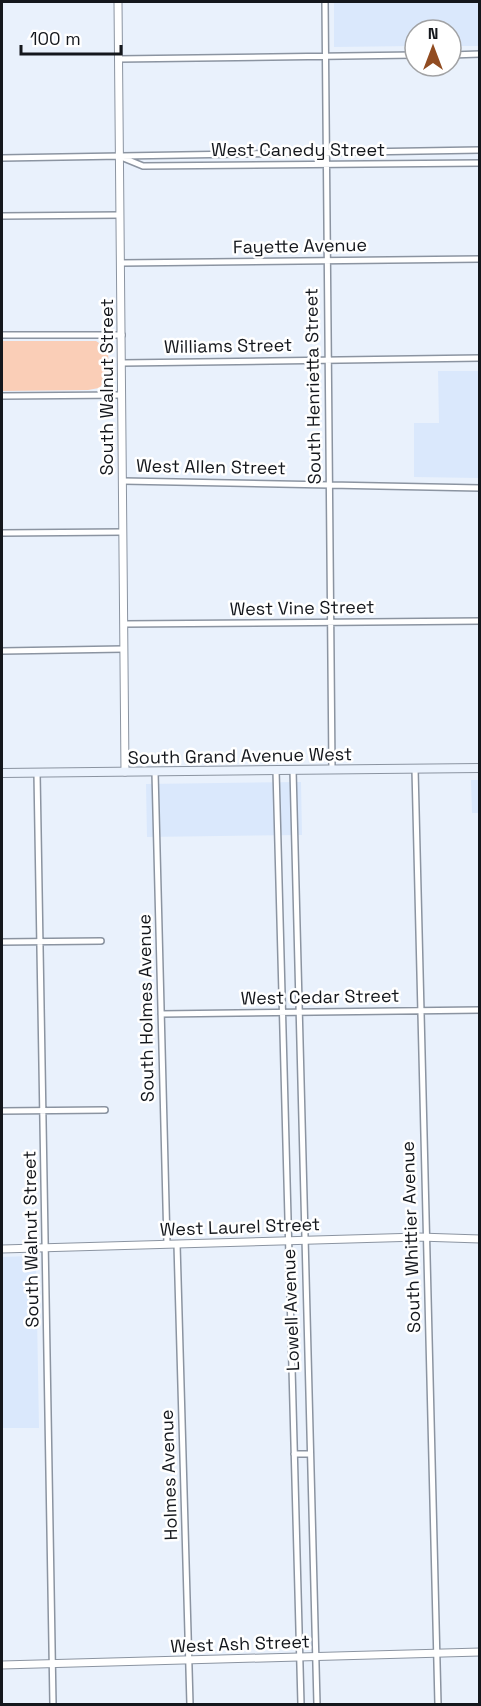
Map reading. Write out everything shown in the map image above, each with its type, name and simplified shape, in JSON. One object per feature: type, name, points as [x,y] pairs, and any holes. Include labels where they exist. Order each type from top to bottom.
[{"type":"main road","name":"South Grand Avenue West","points":[[2,773],[480,768]]},
{"type":"street","name":"South Walnut Street","points":[[118,2],[125,772]]},
{"type":"street","name":"South Henrietta Street","points":[[325,2],[332,770]]},
{"type":"street","points":[[463,55],[480,54]]},
{"type":"street","points":[[118,58],[403,55]]},
{"type":"street","name":"West Canedy Street","points":[[2,158],[480,150]]},
{"type":"street","name":"West Canedy Street","points":[[120,156],[143,166],[480,163]]},
{"type":"street","points":[[2,216],[120,215]]},
{"type":"street","name":"Fayette Avenue","points":[[121,263],[480,259]]},
{"type":"street","points":[[2,335],[122,335]]},
{"type":"street","name":"Williams Street","points":[[122,363],[480,358]]},
{"type":"street","points":[[2,396],[122,395]]},
{"type":"street","name":"West Allen Street","points":[[123,481],[480,488]]},
{"type":"street","points":[[2,533],[123,531]]},
{"type":"street","name":"West Vine Street","points":[[124,624],[480,621]]},
{"type":"street","points":[[2,651],[124,649]]},
{"type":"street","name":"South Whittier Avenue","points":[[415,768],[438,1704]]},
{"type":"street","name":"Lowell Avenue","points":[[276,770],[301,1704]]},
{"type":"street","name":"Lowell Avenue","points":[[293,770],[317,1704]]},
{"type":"street","name":"South Holmes Avenue","points":[[155,772],[167,1244]]},
{"type":"street","name":"South Walnut Street","points":[[37,773],[53,1704]]},
{"type":"street","points":[[2,942],[101,941]]},
{"type":"street","name":"West Cedar Street","points":[[161,1014],[480,1010]]},
{"type":"street","points":[[2,1111],[105,1110]]},
{"type":"street","name":"West Laurel Street","points":[[2,1249],[426,1237],[480,1239]]},
{"type":"street","name":"Holmes Avenue","points":[[177,1244],[190,1704]]},
{"type":"street","points":[[294,1454],[310,1454]]},
{"type":"street","name":"West Ash Street","points":[[2,1665],[480,1652]]},
{"type":"shaded area","points":[[334,2],[479,2],[479,46],[463,46],[463,18],[403,18],[403,46],[334,47]]},
{"type":"shaded area","points":[[2,341],[96,341],[108,349],[109,378],[99,388],[88,390],[2,391]]},
{"type":"shaded area","points":[[438,371],[479,371],[479,478],[414,477],[414,423],[439,423]]},
{"type":"shaded area","points":[[471,780],[479,780],[479,813],[472,813]]},
{"type":"shaded area","points":[[301,782],[302,835],[147,837],[146,784]]},
{"type":"shaded area","points":[[30,1256],[36,1258],[39,1428],[2,1428],[2,1257]]}]
